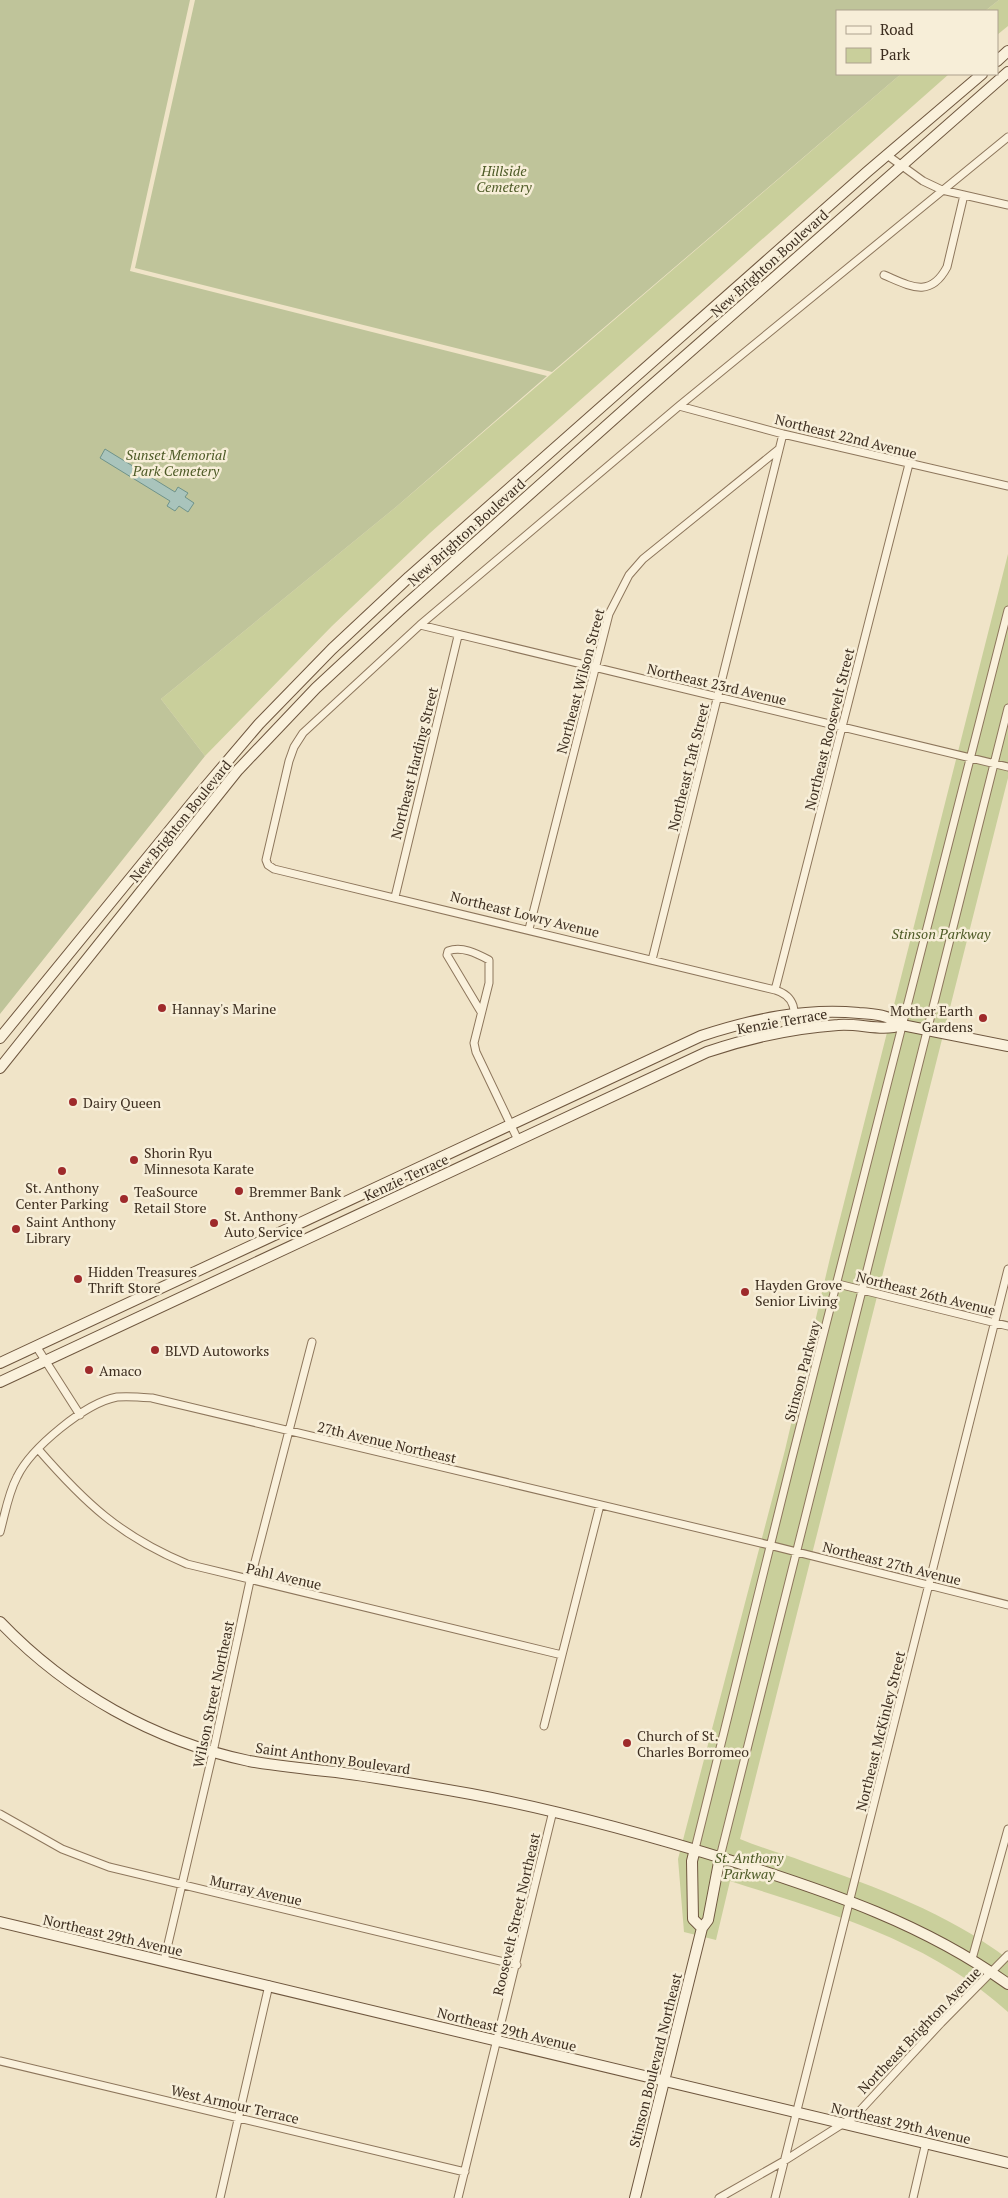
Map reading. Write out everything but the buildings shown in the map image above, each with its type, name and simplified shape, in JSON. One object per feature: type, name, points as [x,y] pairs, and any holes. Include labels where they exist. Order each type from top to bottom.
[{"type":"main road","points":[[998,60],[1008,51]]},
{"type":"main road","name":"New Brighton Boulevard","points":[[0,1068],[238,770],[316,688],[450,565],[1008,72]]},
{"type":"main road","name":"New Brighton Boulevard","points":[[0,1038],[221,768],[259,724],[332,649],[409,577],[887,155],[981,75]]},
{"type":"main road","name":"Kenzie Terrace","points":[[0,1363],[510,1123],[701,1036],[764,1018],[795,1013],[836,1011],[867,1014],[892,1017],[902,1025]]},
{"type":"main road","name":"Kenzie Terrace","points":[[0,1382],[707,1052],[736,1043],[793,1030],[840,1025],[889,1029],[902,1025]]},
{"type":"main road","points":[[902,1025],[1008,1046]]},
{"type":"main road","name":"Saint Anthony Boulevard","points":[[0,1622],[70,1684],[108,1707],[150,1728],[213,1752],[268,1764],[422,1785],[553,1811],[695,1848],[850,1901],[918,1929],[972,1959],[1008,1984]]},
{"type":"main road","points":[[695,1848],[692,1861],[693,1919],[702,1928]]},
{"type":"main road","name":"Stinson Boulevard Northeast","points":[[636,2198],[702,1928],[708,1920],[720,1858]]},
{"type":"main road","name":"Northeast 29th Avenue","points":[[0,1922],[269,1985],[498,2042],[665,2079],[1008,2163]]},
{"type":"street","points":[[420,625],[679,406],[1008,137]]},
{"type":"street","points":[[887,155],[923,181],[942,190],[1008,205]]},
{"type":"street","points":[[884,275],[916,288],[926,287],[942,276],[947,267],[964,195]]},
{"type":"street","name":"Northeast 22nd Avenue","points":[[679,406],[783,434],[1008,486]]},
{"type":"street","name":"Northeast Taft Street","points":[[652,960],[719,698],[783,434]]},
{"type":"street","name":"Northeast Wilson Street","points":[[529,929],[609,614],[629,576],[643,559],[779,449]]},
{"type":"street","name":"Northeast Roosevelt Street","points":[[776,990],[909,464]]},
{"type":"street","name":"Stinson Parkway","points":[[695,1848],[1008,610]]},
{"type":"street","name":"Northeast 23rd Avenue","points":[[420,625],[458,636],[1008,767]]},
{"type":"street","name":"Northeast Lowry Avenue","points":[[420,625],[303,733],[294,747],[266,860],[268,865],[274,869],[776,990]]},
{"type":"street","name":"Northeast Harding Street","points":[[395,897],[458,636]]},
{"type":"street","points":[[720,1858],[795,1552],[1008,708]]},
{"type":"street","points":[[481,1012],[447,955],[448,951],[454,949],[476,953],[489,960],[489,983],[474,1042],[476,1052],[518,1140]]},
{"type":"street","points":[[776,990],[786,993],[791,1000],[795,1013],[793,1030]]},
{"type":"street","name":"Northeast McKinley Street","points":[[775,2198],[1008,1269]]},
{"type":"street","name":"Northeast 26th Avenue","points":[[838,1284],[1008,1326]]},
{"type":"street","name":"Wilson Street Northeast","points":[[164,1961],[213,1752],[250,1580],[312,1342]]},
{"type":"street","points":[[36,1346],[80,1414]]},
{"type":"street","name":"27th Avenue Northeast","points":[[0,1532],[10,1492],[17,1476],[38,1449],[80,1414],[99,1403],[116,1398],[134,1396],[152,1398],[770,1546]]},
{"type":"street","name":"Pahl Avenue","points":[[38,1449],[86,1502],[133,1538],[187,1564],[562,1655]]},
{"type":"street","points":[[544,1726],[600,1505]]},
{"type":"street","name":"Northeast 27th Avenue","points":[[770,1546],[1008,1605]]},
{"type":"street","name":"Roosevelt Street Northeast","points":[[458,2198],[517,1965],[553,1811]]},
{"type":"street","name":"Murray Avenue","points":[[0,1814],[62,1849],[109,1867],[181,1886],[517,1965]]},
{"type":"street","points":[[972,1959],[1008,1830]]},
{"type":"street","name":"Northeast Brighton Avenue","points":[[719,2198],[846,2124],[1008,1955]]},
{"type":"street","points":[[220,2198],[269,1985]]},
{"type":"street","name":"West Armour Terrace","points":[[0,2061],[464,2172]]},
{"type":"street","points":[[913,2198],[926,2142]]},
{"type":"green space","name":"Sunset Memorial Park Cemetery","points":[[0,0],[190,0],[130,271],[547,376],[396,507],[161,699],[205,756],[0,1014]]},
{"type":"green space","name":"Hillside Cemetery","points":[[195,0],[999,0],[986,10],[836,10],[836,75],[900,75],[552,372],[135,268]]},
{"type":"green space","points":[[999,0],[1008,0],[1008,26],[998,34],[998,10],[986,10]]},
{"type":"green space","points":[[900,75],[948,75],[430,533],[332,626],[205,756],[161,699],[396,507]]},
{"type":"green space","name":"Stinson Parkway","points":[[1008,554],[1008,778],[740,1839],[832,1871],[911,1903],[961,1928],[985,1943],[1008,1959],[1008,2012],[978,1987],[946,1966],[876,1931],[840,1917],[730,1881],[716,1940],[684,1932],[678,1859],[785,1450],[830,1258]]},
{"type":"water","points":[[105,449],[175,492],[178,487],[188,493],[185,497],[194,503],[188,512],[179,506],[175,511],[167,506],[170,501],[100,458]]},
{"type":"place","name":"Hannay's Marine","points":[[162,1008]]},
{"type":"place","name":"Mother Earth Gardens","points":[[983,1018]]},
{"type":"place","name":"Dairy Queen","points":[[73,1102]]},
{"type":"place","name":"Shorin Ryu Minnesota Karate","points":[[134,1160]]},
{"type":"place","name":"St. Anthony Center Parking","points":[[62,1171]]},
{"type":"place","name":"Bremmer Bank","points":[[239,1191]]},
{"type":"place","name":"TeaSource Retail Store","points":[[124,1199]]},
{"type":"place","name":"St. Anthony Auto Service","points":[[214,1223]]},
{"type":"place","name":"Saint Anthony Library","points":[[16,1229]]},
{"type":"place","name":"Hidden Treasures Thrift Store","points":[[78,1279]]},
{"type":"place","name":"Hayden Grove Senior Living","points":[[745,1292]]},
{"type":"place","name":"BLVD Autoworks","points":[[155,1350]]},
{"type":"place","name":"Amaco","points":[[89,1370]]},
{"type":"place","name":"Church of St. Charles Borromeo","points":[[627,1743]]},
{"type":"park label","name":"St. Anthony Parkway","points":[[749,1865]]}]
